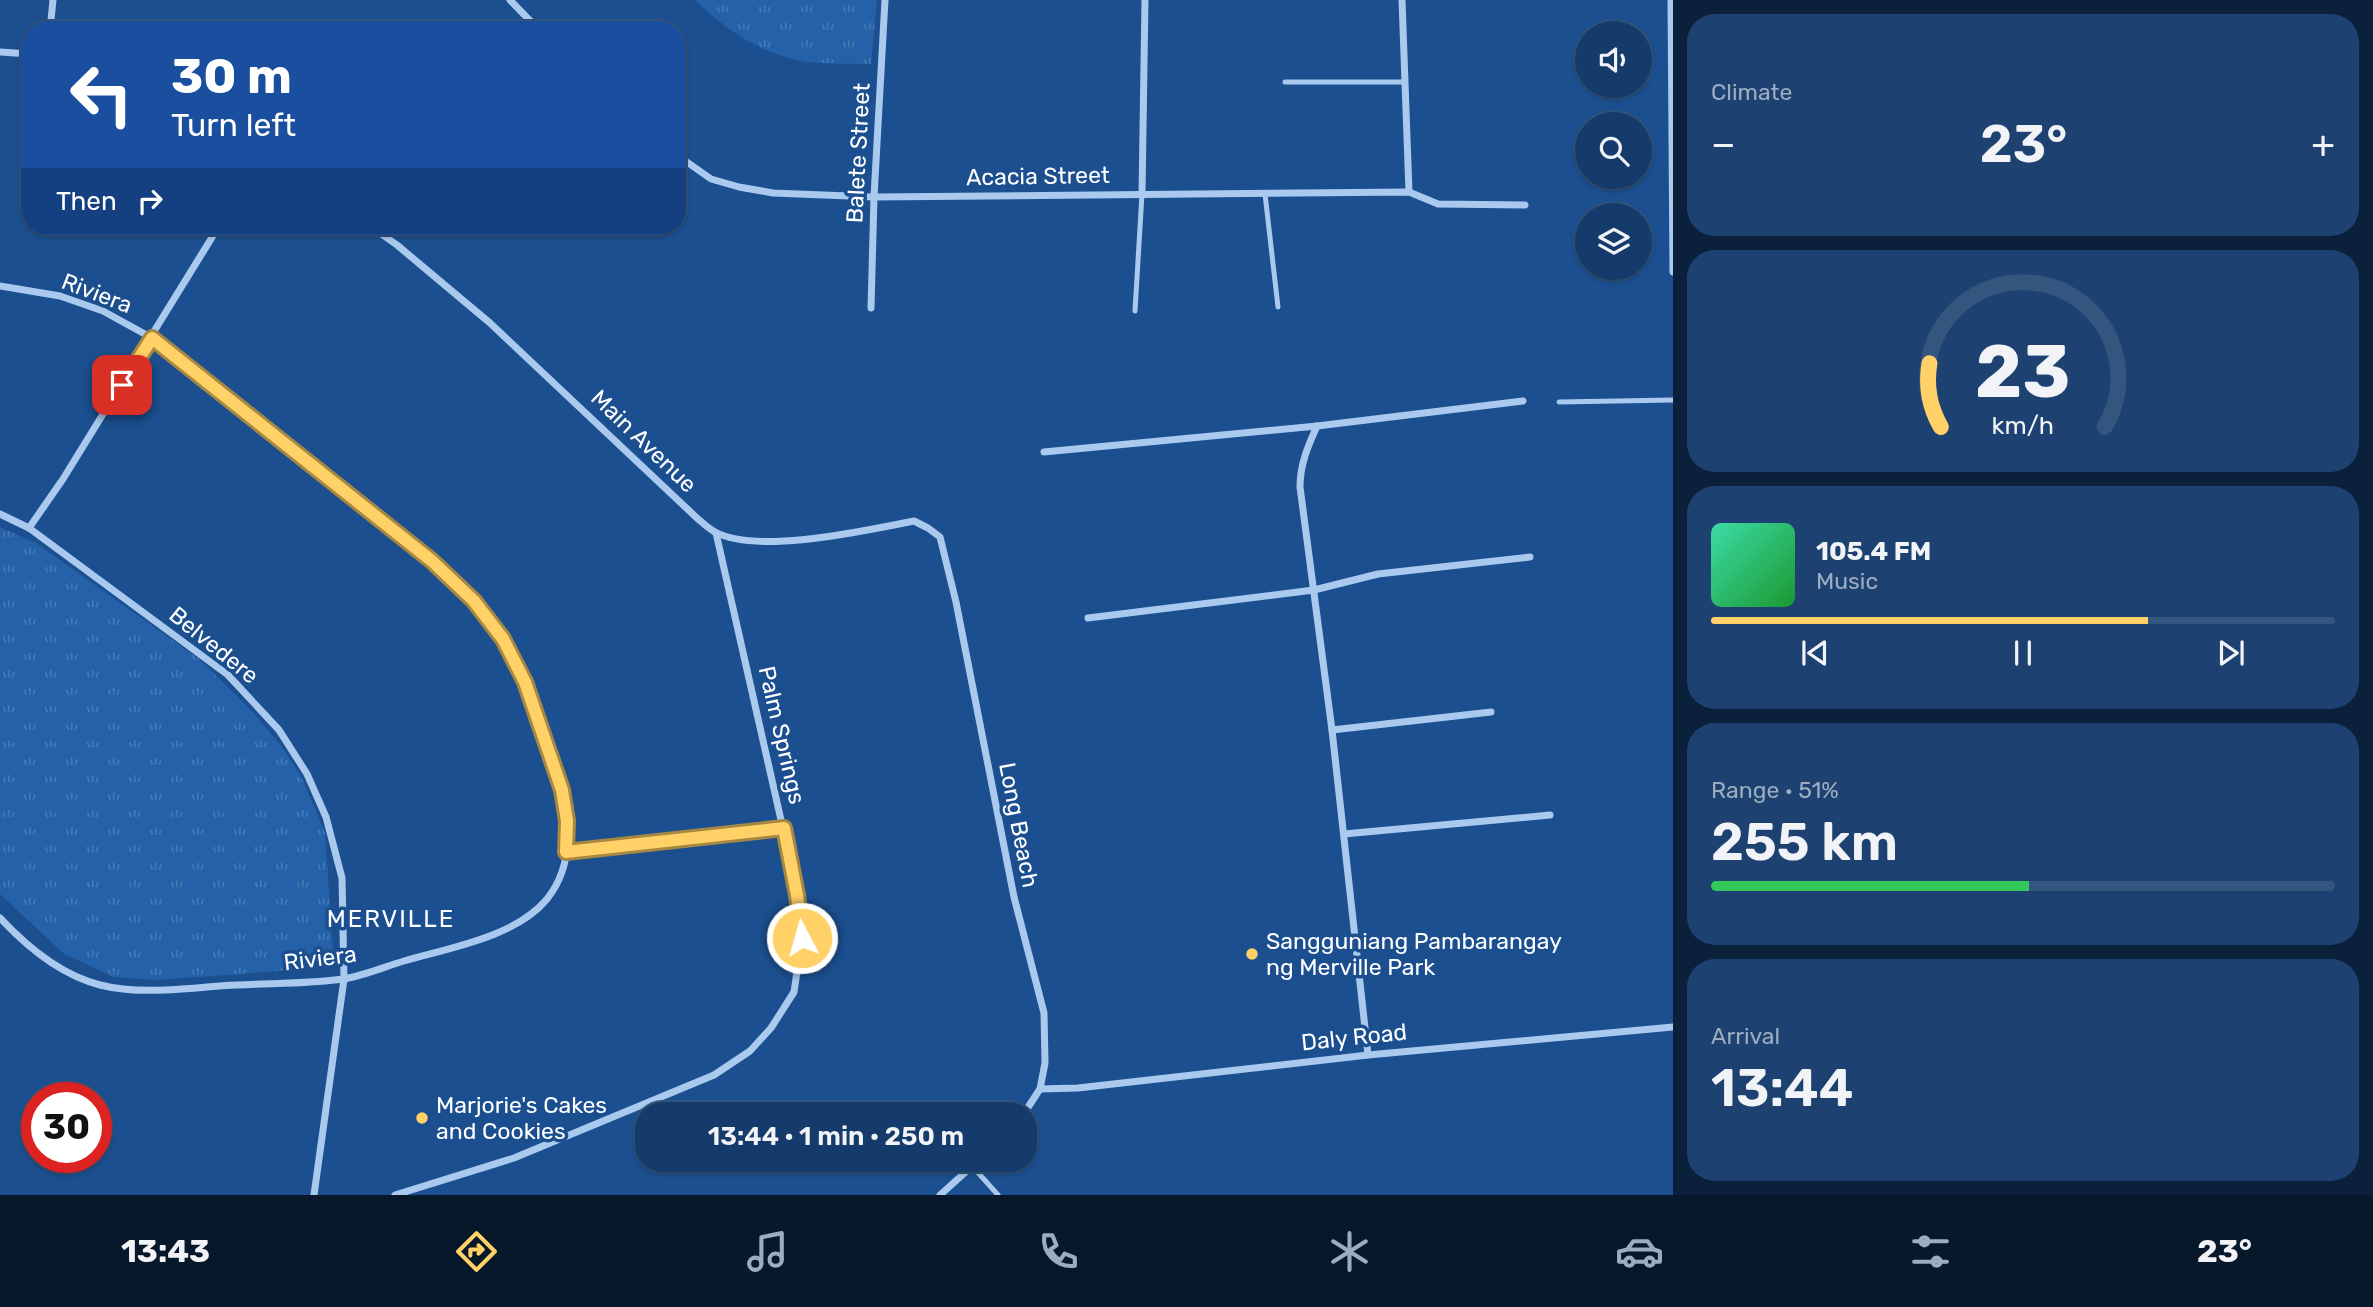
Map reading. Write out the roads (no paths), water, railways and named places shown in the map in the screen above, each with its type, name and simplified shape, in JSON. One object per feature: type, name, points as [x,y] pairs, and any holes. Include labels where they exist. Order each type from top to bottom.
[{"type":"street","points":[[51,21],[53,0]]},
{"type":"street","points":[[510,0],[530,21]]},
{"type":"street","name":"Balete Street","points":[[871,309],[885,0]]},
{"type":"street","points":[[1142,194],[1145,0]]},
{"type":"street","points":[[1402,0],[1409,192]]},
{"type":"street","points":[[1671,0],[1673,272]]},
{"type":"street","points":[[0,52],[21,53]]},
{"type":"street","name":"Acacia Street","points":[[686,162],[711,180],[773,193],[874,197],[1409,192],[1438,204],[1525,205]]},
{"type":"street","points":[[29,528],[152,338],[214,235]]},
{"type":"street","name":"Main Avenue","points":[[382,235],[490,323],[716,533],[750,540],[803,540],[914,521],[940,537]]},
{"type":"street","name":"Riviera","points":[[0,286],[60,296],[103,311],[152,338],[432,561],[474,601],[503,639],[525,682],[562,790],[567,821],[566,852],[561,874],[547,899],[525,918],[496,934],[344,979],[136,990],[98,985],[58,968],[19,938],[0,918]]},
{"type":"street","points":[[1044,452],[1524,401]]},
{"type":"street","points":[[1317,425],[1300,472],[1368,1055]]},
{"type":"street","name":"Belvedere","points":[[0,514],[29,528],[228,675],[279,730],[307,774],[326,817],[342,878],[344,979],[314,1195]]},
{"type":"street","name":"Palm Springs","points":[[395,1195],[514,1158],[714,1075],[750,1051],[771,1028],[794,992],[802,938],[797,895],[716,533]]},
{"type":"street","name":"Long Beach","points":[[940,537],[956,602],[1014,897],[1044,1013],[1045,1063],[1040,1089],[1032,1102]]},
{"type":"street","points":[[1088,618],[1314,590],[1378,574],[1530,557]]},
{"type":"street","points":[[1332,730],[1490,712]]},
{"type":"street","points":[[1344,834],[1550,815]]},
{"type":"street","name":"Daly Road","points":[[1040,1089],[1078,1088],[1368,1055],[1673,1027]]},
{"type":"street","points":[[940,1195],[967,1172]]},
{"type":"lane","points":[[1285,82],[1404,82]]},
{"type":"lane","points":[[1135,311],[1142,194]]},
{"type":"lane","points":[[1265,194],[1278,307]]},
{"type":"lane","points":[[1559,402],[1673,400]]},
{"type":"lane","points":[[566,852],[784,828]]},
{"type":"lane","points":[[977,1172],[998,1195]]},
{"type":"place","name":"Sangguniang Pambarangay ng Merville Park","points":[[1252,954]]},
{"type":"place","name":"Marjorie's Cakes and Cookies","points":[[422,1118]]},
{"type":"district","name":"MERVILLE","points":[[391,919]]}]
